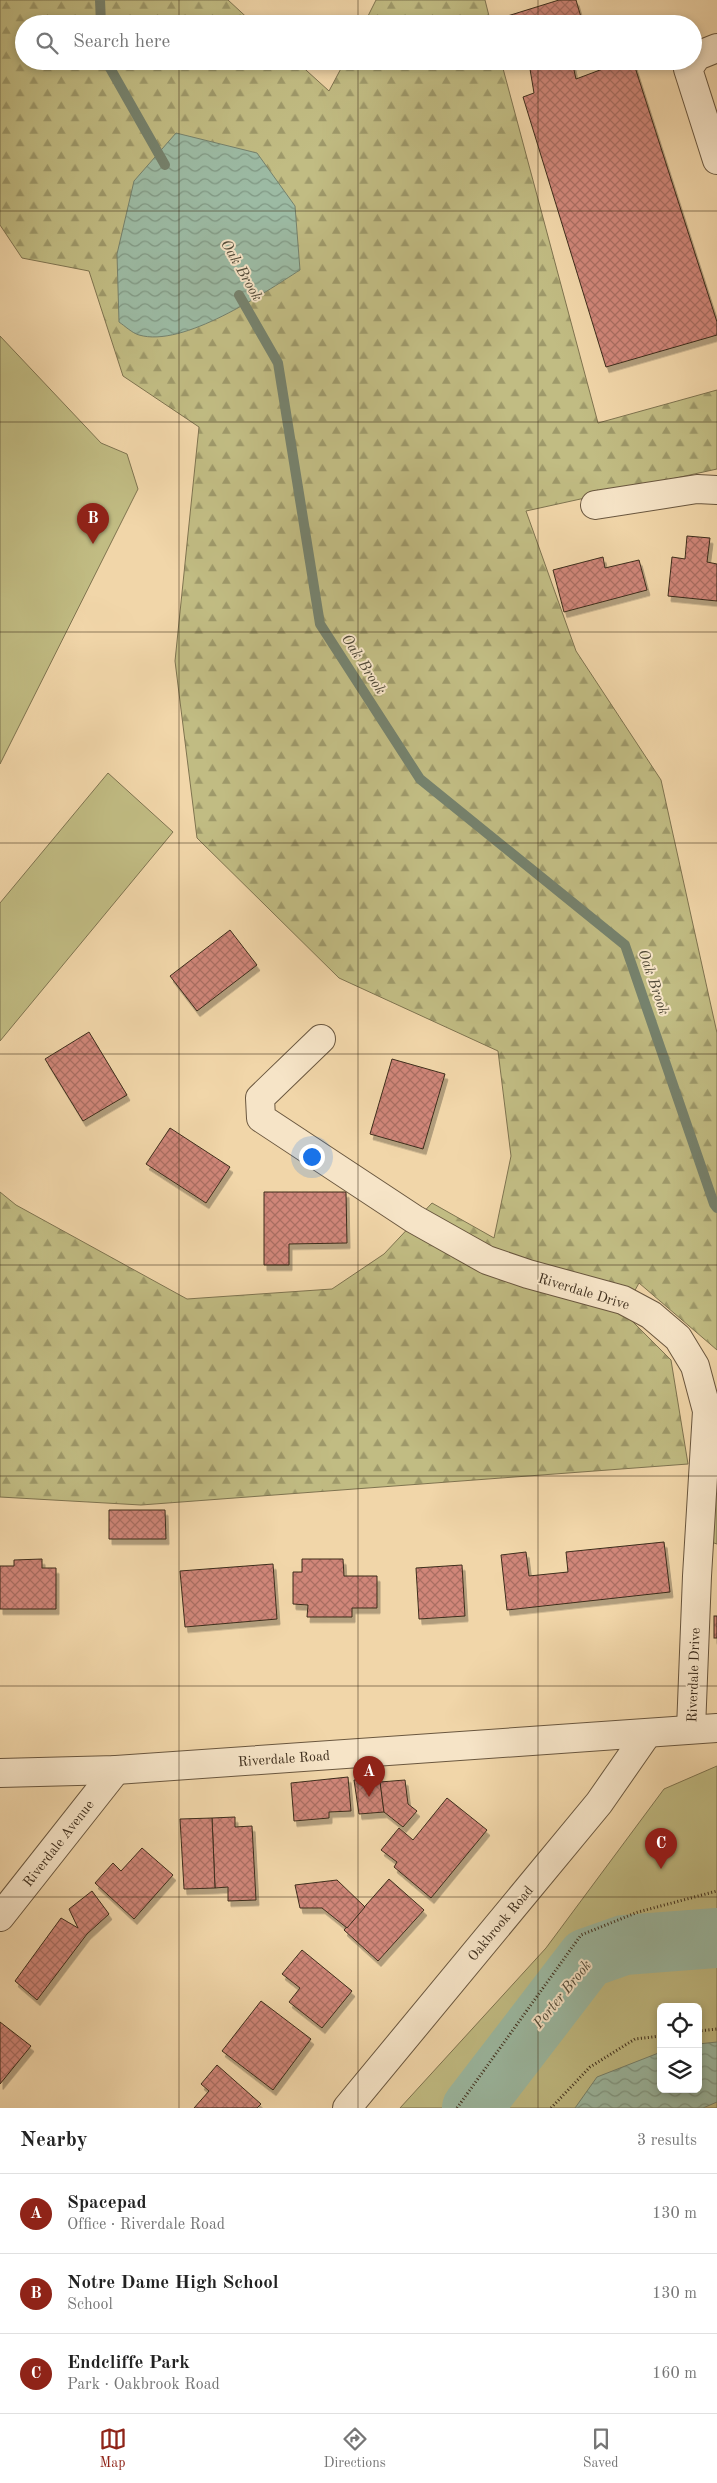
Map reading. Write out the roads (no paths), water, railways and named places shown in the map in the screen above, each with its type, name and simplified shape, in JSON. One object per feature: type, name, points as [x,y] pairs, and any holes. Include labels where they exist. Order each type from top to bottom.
[{"type":"street","points":[[702,54],[717,48]]},
{"type":"street","points":[[688,70],[717,160]]},
{"type":"street","points":[[595,505],[697,489],[717,490]]},
{"type":"street","name":"Riverdale Drive","points":[[321,1039],[260,1098],[261,1118],[414,1219],[486,1260],[528,1274],[623,1300],[651,1314],[678,1338],[695,1366],[707,1411],[697,1576],[704,1729]]},
{"type":"street","name":"Riverdale Road","points":[[0,1773],[116,1770],[704,1729]]},
{"type":"street","name":"Oakbrook Road","points":[[347,2108],[599,1803],[647,1734]]},
{"type":"street","name":"Riverdale Avenue","points":[[0,1916],[116,1770]]},
{"type":"water","points":[[176,133],[257,153],[295,206],[300,270],[245,304],[200,326],[178,334],[157,337],[139,335],[119,322],[117,254],[134,181]]},
{"type":"water","points":[[717,2042],[717,2102],[703,2108],[575,2108],[597,2077],[657,2054],[657,2093],[702,2093],[702,2044]]},
{"type":"waterway","name":"Oak Brook","points":[[100,0],[101,15]]},
{"type":"waterway","name":"Oak Brook","points":[[111,70],[165,165]]},
{"type":"waterway","name":"Oak Brook","points":[[239,295],[278,363],[320,624],[420,779],[625,945],[714,1204],[717,1208]]},
{"type":"waterway","name":"Porter Brook","points":[[472,2108],[587,1958],[624,1945],[717,1938]]},
{"type":"place","name":"Notre Dame High School","points":[[93,544]]},
{"type":"place","name":"Spacepad","points":[[369,1797]]},
{"type":"place","name":"Endcliffe Park","points":[[661,1869]]}]
